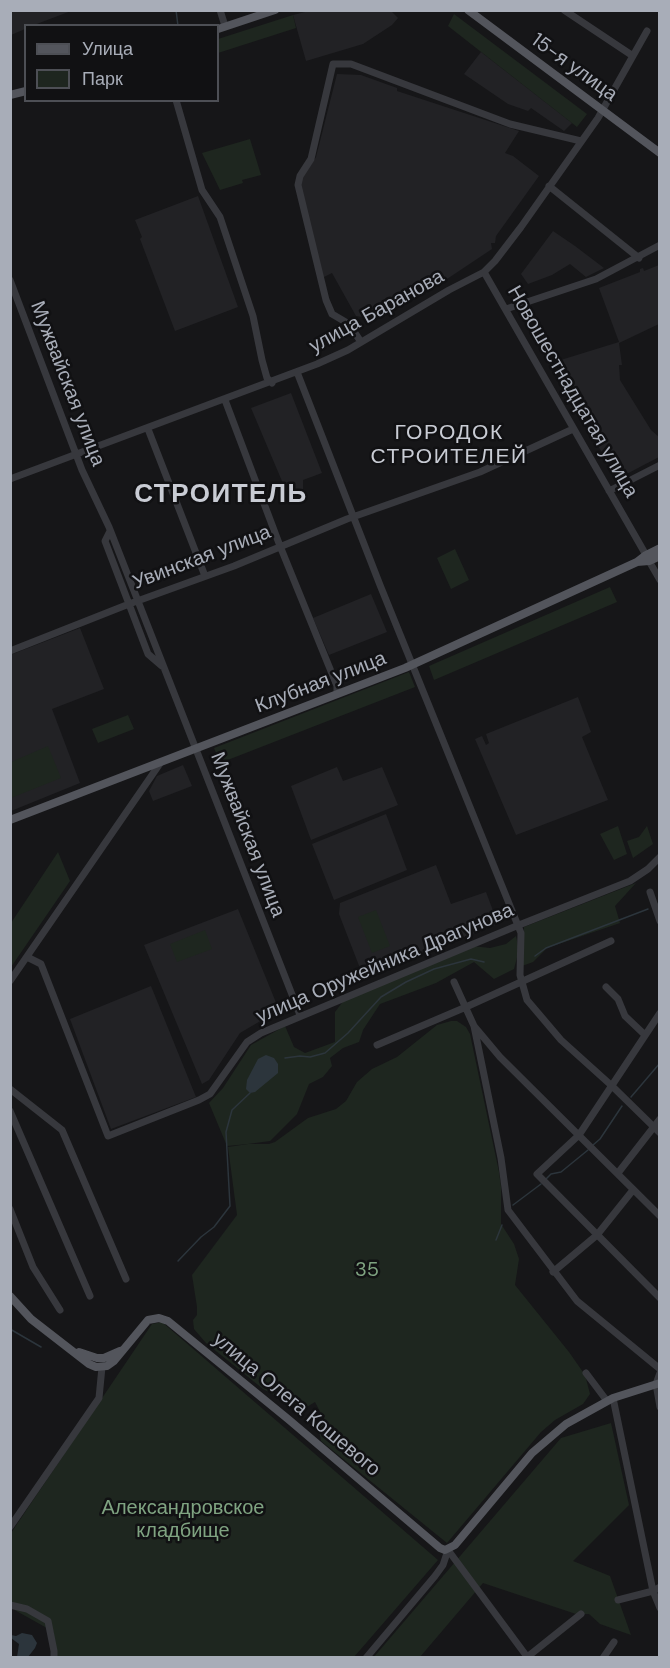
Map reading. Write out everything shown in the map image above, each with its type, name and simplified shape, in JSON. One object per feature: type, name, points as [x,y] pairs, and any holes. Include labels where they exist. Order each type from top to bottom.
[{"type":"main road","points":[[221,27],[275,10]]},
{"type":"main road","name":"15-я улица","points":[[470,11],[660,153]]},
{"type":"main road","name":"Клубная улица","points":[[647,558],[660,548]]},
{"type":"main road","name":"Клубная улица","points":[[10,820],[413,664],[637,562],[660,556]]},
{"type":"main road","points":[[10,1296],[31,1319],[89,1364],[102,1367]]},
{"type":"main road","name":"улица Олега Кошевого","points":[[102,1367],[114,1360],[148,1320],[159,1318],[168,1321],[440,1548],[448,1550]]},
{"type":"main road","points":[[67,1347],[97,1358],[111,1356],[124,1349]]},
{"type":"main road","points":[[448,1550],[455,1545],[532,1454],[566,1424],[610,1399],[658,1383]]},
{"type":"street","points":[[220,10],[221,27]]},
{"type":"street","points":[[564,10],[633,56]]},
{"type":"street","name":"улица Баранова","points":[[10,479],[77,456],[323,362],[484,272],[495,261],[603,110],[647,31]]},
{"type":"street","points":[[361,342],[349,324],[332,314],[326,300],[298,185],[300,176],[311,159],[333,64],[351,64],[510,124],[581,141]]},
{"type":"street","points":[[177,102],[202,190],[220,217],[254,316],[267,378],[272,382]]},
{"type":"street","points":[[549,186],[639,258]]},
{"type":"street","points":[[506,309],[596,279],[660,245]]},
{"type":"street","name":"Новошестнадцатая улица","points":[[484,272],[647,558]]},
{"type":"street","name":"Мужвайская улица","points":[[10,280],[77,456],[138,601],[300,1015]]},
{"type":"street","points":[[297,372],[521,933],[521,981],[527,1000],[561,1040],[660,1133]]},
{"type":"street","points":[[225,400],[280,546],[337,686],[337,694]]},
{"type":"street","points":[[148,429],[205,576]]},
{"type":"street","name":"Увинская улица","points":[[10,651],[234,566],[353,517],[480,472],[573,429]]},
{"type":"street","points":[[609,491],[660,465]]},
{"type":"street","name":"Мужвайская улица","points":[[110,531],[105,541],[148,654],[164,667]]},
{"type":"street","points":[[647,558],[660,580]]},
{"type":"street","points":[[10,981],[161,762]]},
{"type":"street","name":"улица Оружейника Драгунова","points":[[27,957],[41,964],[108,1136],[210,1094],[247,1042],[261,1033],[518,925],[630,881],[648,869],[660,857]]},
{"type":"street","points":[[650,892],[660,921]]},
{"type":"street","points":[[377,1045],[611,941]]},
{"type":"street","points":[[454,982],[474,1026],[501,1158],[508,1210],[577,1301],[660,1371],[658,1383],[660,1407]]},
{"type":"street","points":[[606,987],[618,999],[625,1016],[645,1035]]},
{"type":"street","points":[[660,1013],[579,1135],[537,1174],[660,1298]]},
{"type":"street","points":[[474,1026],[500,1058],[660,1216]]},
{"type":"street","points":[[10,1089],[62,1131],[126,1279]]},
{"type":"street","points":[[10,1111],[90,1296]]},
{"type":"street","points":[[618,1173],[660,1119]]},
{"type":"street","points":[[553,1272],[597,1235],[633,1190]]},
{"type":"street","points":[[10,1209],[33,1266],[60,1310]]},
{"type":"street","points":[[10,1527],[99,1398],[102,1367]]},
{"type":"street","points":[[586,1373],[610,1399],[660,1608]]},
{"type":"street","points":[[448,1550],[527,1657],[582,1614]]},
{"type":"street","points":[[366,1658],[435,1576],[443,1565],[448,1550]]},
{"type":"street","points":[[618,1600],[656,1589]]},
{"type":"street","points":[[10,1605],[27,1609],[48,1621],[54,1658]]},
{"type":"street","points":[[603,1658],[614,1642]]},
{"type":"shaded area","points":[[11,10],[71,10],[37,24],[24,24],[24,29],[11,35]]},
{"type":"shaded area","points":[[390,10],[398,18],[392,25],[363,44],[306,61],[293,15],[309,11]]},
{"type":"shaded area","points":[[481,52],[572,123],[564,131],[531,108],[528,111],[508,104],[464,74]]},
{"type":"shaded area","points":[[337,74],[361,75],[397,88],[397,91],[519,131],[505,153],[513,156],[539,176],[496,236],[495,243],[491,243],[492,249],[444,281],[440,273],[363,317],[356,316],[332,273],[322,278],[300,188],[301,179],[316,157]]},
{"type":"shaded area","points":[[198,196],[238,307],[175,331],[135,220]]},
{"type":"shaded area","points":[[553,231],[604,268],[586,277],[570,264],[552,275],[528,284],[521,274]]},
{"type":"shaded area","points":[[659,265],[659,324],[619,343],[622,365],[619,365],[620,380],[651,430],[659,437],[659,457],[617,479],[551,363],[619,342],[599,288],[640,272],[640,269],[643,268],[644,271]]},
{"type":"shaded area","points":[[291,393],[322,473],[303,480],[303,494],[290,500],[251,408]]},
{"type":"shaded area","points":[[371,594],[387,632],[329,655],[313,618]]},
{"type":"shaded area","points":[[80,628],[104,689],[52,709],[80,783],[11,811],[10,655]]},
{"type":"shaded area","points":[[578,697],[591,732],[582,737],[608,800],[516,835],[475,739],[482,736],[486,745],[489,743],[486,734]]},
{"type":"shaded area","points":[[183,765],[192,786],[153,801],[149,791],[157,776]]},
{"type":"shaded area","points":[[337,767],[343,781],[382,767],[398,805],[311,840],[291,786]]},
{"type":"shaded area","points":[[386,814],[407,870],[334,900],[312,844]]},
{"type":"shaded area","points":[[436,865],[451,904],[486,892],[498,924],[363,976],[339,914],[340,903]]},
{"type":"shaded area","points":[[238,909],[279,1010],[240,1033],[209,1080],[202,1084],[144,945]]},
{"type":"shaded area","points":[[151,986],[196,1097],[111,1129],[70,1019]]},
{"type":"shaded area","points":[[266,1055],[274,1058],[278,1064],[278,1073],[255,1092],[250,1093],[246,1089],[247,1080],[258,1059]]},
{"type":"shaded area","points":[[22,1633],[32,1635],[37,1643],[28,1657],[17,1657],[19,1644],[11,1638],[11,1635],[16,1636]]},
{"type":"green space","points":[[454,14],[587,114],[577,127],[448,26]]},
{"type":"green space","points":[[293,15],[296,28],[219,53],[219,39]]},
{"type":"green space","points":[[250,139],[261,175],[242,180],[243,183],[220,190],[202,153]]},
{"type":"green space","points":[[455,549],[469,580],[451,589],[437,558]]},
{"type":"green space","points":[[610,587],[617,602],[434,680],[429,666]]},
{"type":"green space","points":[[409,672],[415,687],[220,763],[214,748]]},
{"type":"green space","points":[[128,715],[134,729],[98,743],[92,729]]},
{"type":"green space","points":[[48,746],[61,778],[11,798],[11,762]]},
{"type":"green space","points":[[618,826],[627,854],[614,860],[600,834]]},
{"type":"green space","points":[[647,826],[653,844],[633,858],[627,841],[639,837]]},
{"type":"green space","points":[[58,852],[70,881],[11,967],[11,923]]},
{"type":"green space","points":[[636,883],[615,906],[620,923],[547,948],[533,962],[522,966],[524,927]]},
{"type":"green space","points":[[376,910],[390,946],[372,953],[358,917]]},
{"type":"green space","points":[[205,930],[212,949],[177,962],[170,944]]},
{"type":"green space","points":[[516,936],[519,950],[514,969],[494,979],[474,962],[436,983],[380,1004],[363,1030],[359,1042],[343,1048],[330,1058],[332,1066],[323,1077],[309,1084],[297,1114],[270,1141],[227,1146],[209,1103],[223,1088],[251,1045],[285,1026],[294,1047],[305,1053],[335,1042],[335,1012],[344,1000],[472,946],[490,948],[506,944]]},
{"type":"green space","name":"35","points":[[457,1021],[466,1027],[470,1034],[499,1172],[501,1224],[514,1244],[519,1259],[515,1285],[585,1375],[590,1394],[583,1404],[555,1420],[541,1432],[447,1543],[321,1441],[318,1426],[325,1421],[315,1402],[297,1413],[295,1406],[263,1389],[206,1343],[194,1329],[193,1320],[197,1315],[197,1307],[192,1275],[237,1215],[228,1147],[275,1142],[308,1118],[336,1109],[346,1101],[357,1082],[372,1069],[397,1057],[437,1025]]},
{"type":"green space","name":"Александровское кладбище","points":[[162,1322],[438,1560],[354,1657],[53,1657],[54,1632],[11,1608],[11,1533],[152,1324]]},
{"type":"green space","points":[[611,1423],[629,1505],[573,1561],[610,1576],[631,1635],[600,1624],[589,1614],[576,1614],[483,1583],[420,1657],[373,1658],[561,1438]]},
{"type":"waterway","points":[[176,10],[178,24]]},
{"type":"waterway","points":[[535,956],[546,948],[648,909]]},
{"type":"waterway","points":[[285,1058],[310,1057],[325,1053],[348,1033],[381,997],[406,982],[434,969],[471,959],[484,962]]},
{"type":"waterway","points":[[631,1097],[660,1063]]},
{"type":"waterway","points":[[178,1261],[214,1227],[230,1206],[226,1132],[232,1110],[250,1093]]},
{"type":"waterway","points":[[593,1145],[600,1139],[622,1106]]},
{"type":"waterway","points":[[546,1179],[551,1174],[561,1172],[588,1150]]},
{"type":"waterway","points":[[513,1205],[541,1184]]},
{"type":"waterway","points":[[496,1240],[502,1225]]},
{"type":"waterway","points":[[10,1329],[41,1347]]},
{"type":"district","name":"ГОРОДОК СТРОИТЕЛЕЙ","points":[[449,445]]},
{"type":"district","name":"СТРОИТЕЛЬ","points":[[221,495]]}]
